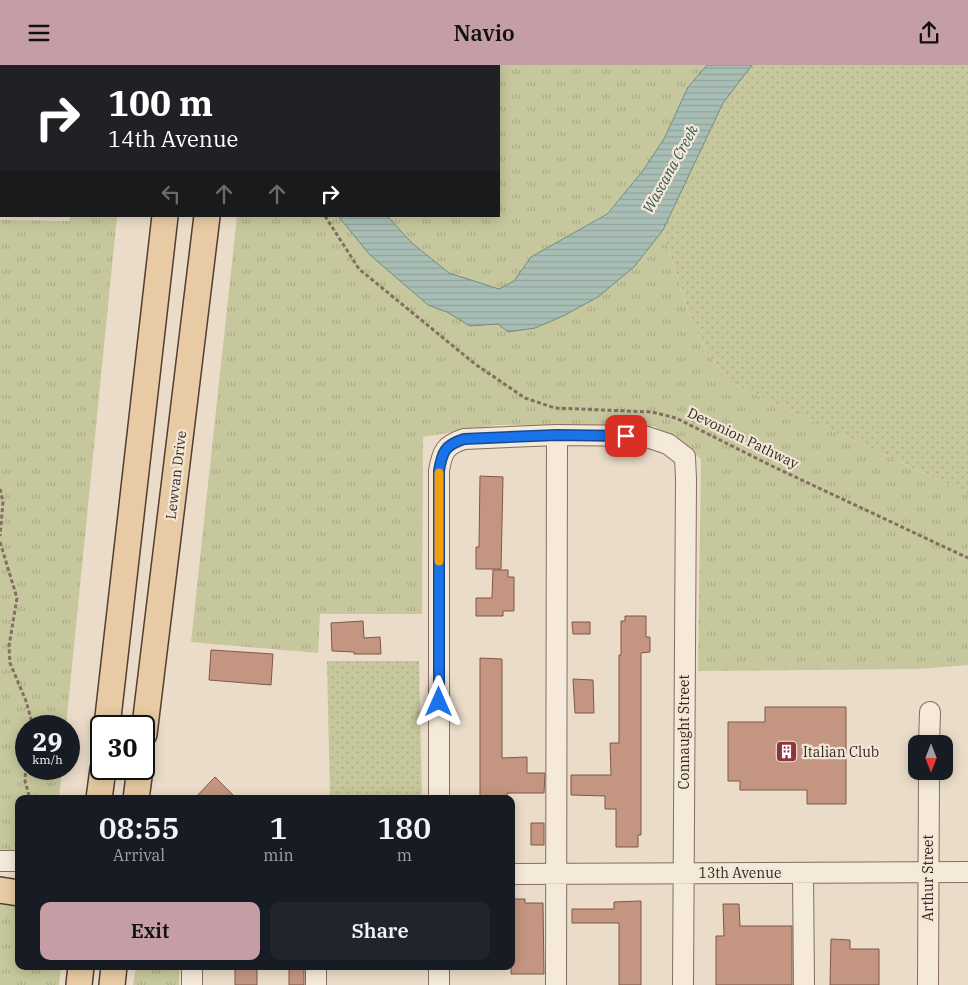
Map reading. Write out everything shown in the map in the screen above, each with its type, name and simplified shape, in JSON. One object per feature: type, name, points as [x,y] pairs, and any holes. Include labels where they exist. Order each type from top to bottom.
[{"type":"main road","points":[[108,715],[165,217]]},
{"type":"main road","name":"Lewvan Drive","points":[[146,715],[207,217]]},
{"type":"main road","points":[[100,795],[102,780]]},
{"type":"main road","points":[[137,795],[139,780]]},
{"type":"main road","points":[[0,890],[15,892]]},
{"type":"main road","points":[[112,985],[114,970]]},
{"type":"street","name":"Connaught Street","points":[[439,795],[439,471],[442,452],[450,443],[464,439],[557,435],[644,436],[668,443],[684,457],[686,479],[683,985]]},
{"type":"street","points":[[556,985],[557,435]]},
{"type":"street","points":[[929,735],[930,711]]},
{"type":"street","name":"Arthur Street","points":[[928,985],[929,780]]},
{"type":"street","points":[[0,861],[15,861]]},
{"type":"street","name":"13th Avenue","points":[[515,874],[968,872]]},
{"type":"street","points":[[803,873],[804,985]]},
{"type":"street","points":[[0,884],[15,884]]},
{"type":"street","points":[[192,970],[192,985]]},
{"type":"street","points":[[316,970],[316,985]]},
{"type":"street","points":[[439,970],[439,985]]},
{"type":"path","name":"Devonion Pathway","points":[[326,217],[359,269],[475,364],[526,398],[556,408],[652,412],[676,417],[772,466],[968,558]]},
{"type":"path","points":[[0,489],[4,502],[0,536]]},
{"type":"path","points":[[0,542],[17,598],[8,646],[10,663],[30,715]]},
{"type":"path","points":[[25,780],[29,795]]},
{"type":"green space","points":[[500,65],[707,65],[688,87],[664,139],[642,172],[606,214],[531,257],[514,281],[499,289],[449,273],[412,243],[388,217],[500,217]]},
{"type":"green space","points":[[752,65],[968,65],[968,494],[735,385],[720,370],[697,333],[663,230],[723,103]]},
{"type":"green space","points":[[70,217],[117,217],[67,715],[15,715],[15,780],[61,780],[59,795],[15,795],[15,851],[0,850],[0,220],[70,221]]},
{"type":"green space","points":[[237,217],[339,217],[370,255],[428,305],[447,312],[470,326],[498,324],[508,332],[535,328],[563,316],[634,267],[663,230],[682,293],[697,333],[720,370],[735,385],[968,494],[968,665],[918,669],[698,671],[701,459],[654,426],[497,425],[423,437],[422,614],[320,614],[318,653],[191,642]]},
{"type":"green space","points":[[327,661],[419,661],[422,795],[330,795]]},
{"type":"green space","points":[[0,900],[15,902],[15,970],[61,970],[59,985],[0,985]]},
{"type":"green space","points":[[135,970],[179,970],[179,985],[133,985]]},
{"type":"water","name":"Wascana Creek","points":[[707,65],[752,65],[723,103],[663,230],[634,267],[598,297],[563,316],[535,328],[508,332],[498,324],[470,326],[447,312],[428,305],[370,255],[339,217],[388,217],[412,243],[449,273],[499,289],[514,281],[531,257],[607,214],[642,172],[664,139],[688,87]]},
{"type":"building","points":[[480,476],[503,477],[501,569],[476,569],[476,547],[479,547]]},
{"type":"building","points":[[493,570],[508,570],[508,577],[514,577],[514,611],[503,611],[503,616],[476,616],[476,598],[492,598]]},
{"type":"building","points":[[625,616],[646,616],[646,637],[650,637],[650,652],[641,653],[641,835],[638,835],[638,847],[616,847],[616,809],[605,809],[605,796],[571,795],[571,775],[611,775],[610,743],[619,743],[619,655],[621,655],[621,621],[625,621]]},
{"type":"building","points":[[363,621],[364,638],[380,637],[381,654],[354,654],[354,652],[332,651],[331,623]]},
{"type":"building","points":[[572,622],[590,622],[590,634],[573,634]]},
{"type":"building","points":[[211,650],[273,654],[271,685],[209,680]]},
{"type":"building","points":[[480,658],[502,659],[502,758],[527,757],[527,773],[545,773],[544,793],[480,795]]},
{"type":"building","points":[[573,679],[593,680],[594,713],[575,713]]},
{"type":"building","name":"Italian Club","points":[[765,707],[846,707],[846,804],[807,804],[807,790],[740,790],[740,781],[728,781],[728,722],[765,722]]},
{"type":"building","points":[[215,777],[233,795],[198,795]]},
{"type":"building","points":[[531,823],[544,823],[544,845],[531,845]]},
{"type":"building","points":[[515,899],[525,899],[525,903],[543,903],[544,974],[511,974],[511,970],[515,970]]},
{"type":"building","points":[[641,901],[641,985],[619,985],[619,923],[572,923],[572,909],[614,909],[614,902]]},
{"type":"building","points":[[723,904],[739,904],[740,926],[792,926],[792,985],[716,985],[716,936],[724,936]]},
{"type":"building","points":[[831,939],[850,940],[850,949],[879,949],[879,985],[830,985]]},
{"type":"building","points":[[235,970],[257,970],[257,985],[235,985]]},
{"type":"building","points":[[289,970],[304,970],[304,985],[289,985]]},
{"type":"slow traffic","points":[[439,473],[439,561]]},
{"type":"place","name":"Italian Club","points":[[787,752]]},
{"type":"route","points":[[439,702],[439,471],[442,452],[450,443],[464,439],[557,435],[626,436]]}]
